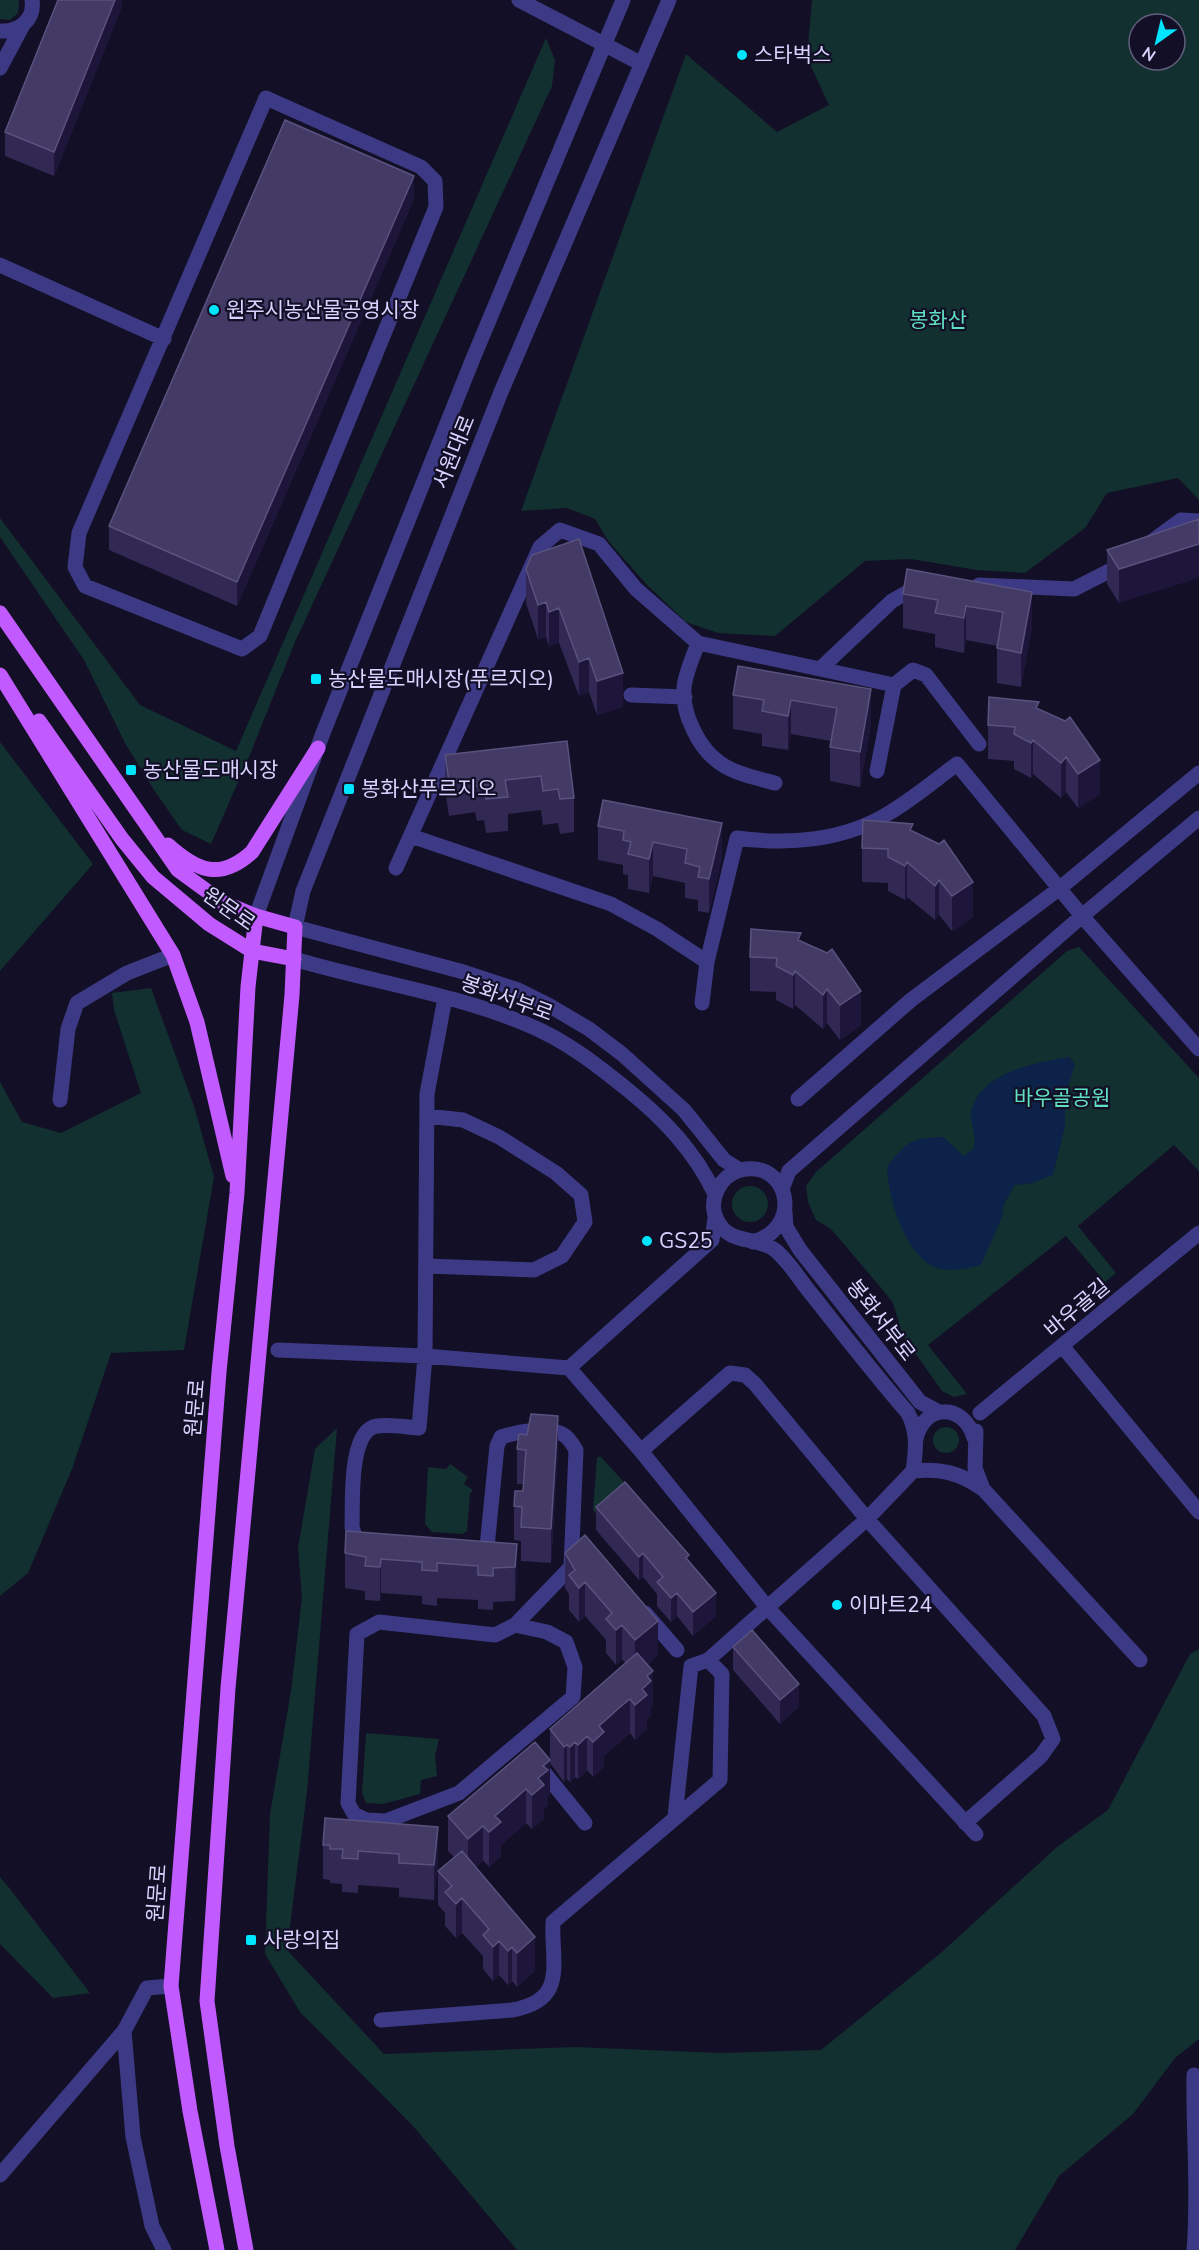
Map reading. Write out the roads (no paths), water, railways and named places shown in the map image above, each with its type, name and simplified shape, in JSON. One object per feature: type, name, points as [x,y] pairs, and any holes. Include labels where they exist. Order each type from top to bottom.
[{"type":"main road","name":"원문로","points":[[0,613],[178,870],[222,902],[256,916],[295,927]]},
{"type":"main road","name":"원문로","points":[[0,666],[122,839],[153,877],[209,924],[252,951],[237,1193],[219,1372],[171,1986],[190,2111],[218,2250]]},
{"type":"main road","points":[[0,675],[173,955],[197,1022],[237,1193]]},
{"type":"main road","points":[[148,826],[190,864],[215,872],[241,862],[252,852],[318,748]]},
{"type":"main road","points":[[256,916],[252,951],[294,959]]},
{"type":"main road","points":[[246,2250],[227,2146],[207,2001],[228,1688],[294,959],[295,927]]},
{"type":"street","points":[[0,68],[32,12],[32,0]]},
{"type":"street","points":[[519,0],[642,64]]},
{"type":"street","name":"서원대로","points":[[256,916],[318,748],[468,372],[623,0]]},
{"type":"street","name":"서원대로","points":[[295,927],[303,891],[501,392],[669,0]]},
{"type":"street","points":[[0,31],[16,30],[23,25]]},
{"type":"street","points":[[266,98],[421,167],[435,181],[436,207],[260,636],[242,649],[85,586],[75,567],[79,533],[164,339],[266,98]]},
{"type":"street","points":[[0,266],[164,339]]},
{"type":"street","points":[[960,583],[1074,589],[1117,568],[1180,520],[1199,521]]},
{"type":"street","points":[[396,868],[540,547],[561,530],[599,544],[636,589],[698,643],[894,685]]},
{"type":"street","points":[[820,669],[892,601],[926,581],[938,582]]},
{"type":"street","points":[[698,643],[684,688],[686,715],[701,747],[719,764],[740,774],[775,783]]},
{"type":"street","points":[[877,771],[894,685],[912,670],[926,675],[979,744]]},
{"type":"street","points":[[631,695],[685,697]]},
{"type":"street","points":[[702,1003],[707,962],[737,838],[771,843],[839,835],[889,814],[957,764],[1082,916],[1199,1049]]},
{"type":"street","points":[[798,1100],[911,1000],[1060,888],[1199,773]]},
{"type":"street","points":[[712,1240],[747,1241],[774,1232],[785,1212],[782,1189],[789,1171],[1082,916],[1199,818]]},
{"type":"street","points":[[411,836],[611,904],[657,929],[707,962]]},
{"type":"street","name":"봉화서부로","points":[[295,927],[460,971],[518,990],[550,1006],[589,1029],[622,1054],[684,1110],[724,1160],[740,1170]]},
{"type":"street","points":[[60,1100],[68,1029],[77,1003],[127,973],[173,955]]},
{"type":"street","name":"봉화서부로","points":[[294,959],[445,998],[527,1024],[567,1045],[598,1066],[643,1102],[680,1138],[701,1167],[715,1194]]},
{"type":"street","points":[[382,1549],[363,1548],[356,1540],[352,1527],[357,1447],[363,1434],[375,1426],[419,1428],[425,1356],[428,1094],[445,998]]},
{"type":"street","points":[[426,1266],[534,1270],[562,1256],[585,1222],[581,1196],[556,1173],[500,1137],[463,1120],[427,1116]]},
{"type":"street","points":[[569,1368],[712,1240],[715,1194],[729,1175],[740,1170],[753,1169],[764,1172],[789,1171]]},
{"type":"street","points":[[764,1172],[782,1189]]},
{"type":"street","name":"봉화서부로","points":[[785,1212],[786,1227],[795,1244],[920,1402],[939,1412]]},
{"type":"street","points":[[715,1218],[730,1236],[776,1250],[908,1413],[916,1444],[927,1464],[966,1477],[983,1489],[1140,1660]]},
{"type":"street","name":"바우골길","points":[[980,1413],[1196,1241]]},
{"type":"street","points":[[1063,1347],[1199,1512]]},
{"type":"street","points":[[278,1350],[425,1356],[569,1368],[641,1451],[766,1607],[970,1829],[1041,1756],[1053,1738],[1044,1716],[867,1519],[755,1384],[745,1376],[730,1373],[641,1451]]},
{"type":"street","points":[[675,1817],[691,1666],[708,1660],[867,1519],[913,1471],[916,1444],[923,1422],[939,1412],[958,1415],[980,1413],[974,1443],[975,1468],[983,1489]]},
{"type":"street","points":[[913,1471],[941,1470],[963,1464],[974,1443],[966,1421],[958,1415]]},
{"type":"street","points":[[458,1551],[480,1552],[487,1547],[497,1446],[501,1437],[523,1430],[560,1433],[567,1437],[576,1450],[571,1567],[514,1625],[495,1635],[379,1622],[357,1634],[348,1803],[354,1814],[386,1821],[459,1793],[573,1697],[575,1666],[566,1642],[547,1632],[514,1625]]},
{"type":"street","points":[[573,1532],[588,1549]]},
{"type":"street","points":[[633,1600],[678,1650]]},
{"type":"street","points":[[381,2020],[531,2006],[546,1994],[555,1971],[553,1922],[720,1780],[722,1674],[708,1660]]},
{"type":"street","points":[[521,1743],[585,1823]]},
{"type":"street","points":[[678,1778],[681,1786],[690,1793],[699,1794],[720,1780]]},
{"type":"street","points":[[0,2175],[124,2031],[147,1988],[171,1986]]},
{"type":"street","points":[[124,2031],[133,2137],[152,2226],[164,2250]]},
{"type":"street","points":[[1194,2075],[1193,2141],[1197,2211],[1194,2250]]},
{"type":"water","points":[[1069,1057],[1075,1064],[1065,1098],[1065,1126],[1053,1175],[1032,1183],[1015,1185],[1004,1204],[1002,1217],[981,1265],[946,1270],[934,1267],[923,1260],[906,1237],[894,1208],[887,1167],[910,1143],[923,1139],[943,1137],[964,1156],[974,1148],[975,1138],[971,1111],[977,1098],[986,1087],[997,1078],[1025,1066]]},
{"type":"place","name":"스타벅스","points":[[742,55]]},
{"type":"place","name":"원주시농산물공영시장","points":[[214,310]]},
{"type":"place","name":"농산물도매시장(푸르지오)","points":[[316,679]]},
{"type":"place","name":"농산물도매시장","points":[[131,770]]},
{"type":"place","name":"봉화산푸르지오","points":[[349,789]]},
{"type":"place","name":"GS25","points":[[647,1241]]},
{"type":"place","name":"이마트24","points":[[837,1605]]},
{"type":"place","name":"사랑의집","points":[[251,1940]]},
{"type":"park label","name":"봉화산","points":[[938,320]]},
{"type":"park label","name":"바우골공원","points":[[1062,1098]]}]
